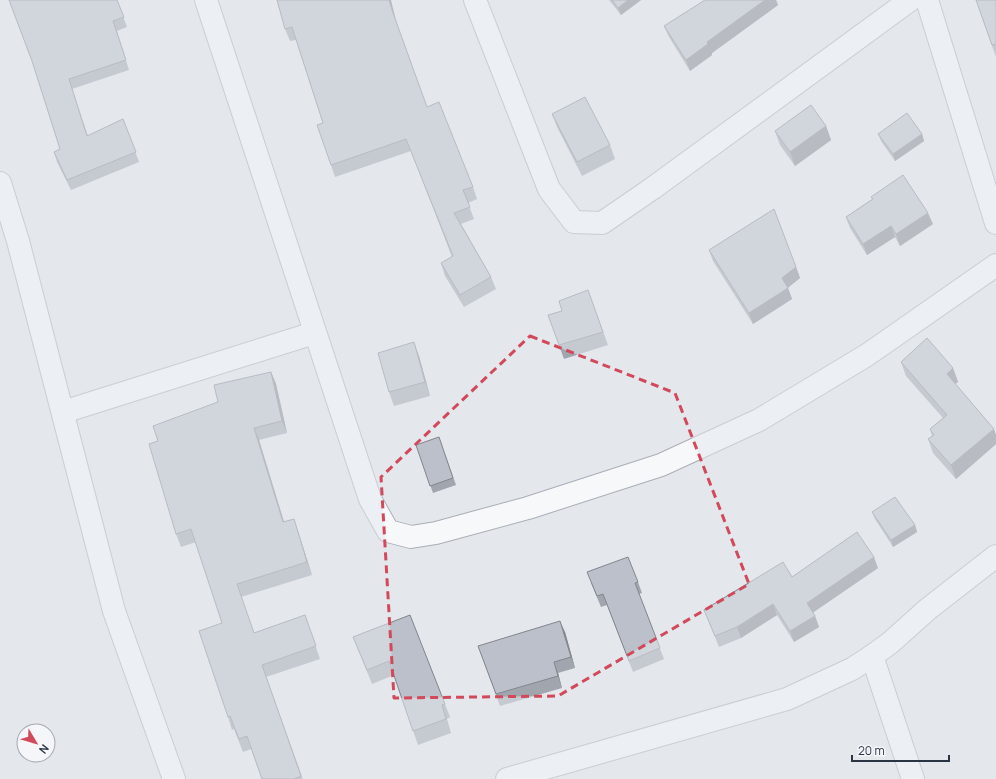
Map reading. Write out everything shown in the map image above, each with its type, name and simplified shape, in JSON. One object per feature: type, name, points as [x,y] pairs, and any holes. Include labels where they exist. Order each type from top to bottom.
[{"type":"street","points":[[206,0],[314,333],[370,499],[388,532],[411,537],[436,533],[528,508],[661,465],[759,420],[867,355],[996,265]]},
{"type":"street","points":[[475,0],[549,190],[574,222],[602,223],[653,188],[910,0]]},
{"type":"street","points":[[927,0],[996,223]]},
{"type":"street","points":[[0,182],[18,241],[114,611],[174,779]]},
{"type":"street","points":[[63,412],[314,333]]},
{"type":"street","points":[[507,779],[787,699],[852,669],[872,656],[890,643],[928,609],[996,556]]},
{"type":"street","points":[[872,656],[912,779]]},
{"type":"highlighted area","points":[[530,336],[675,393],[749,584],[558,696],[394,698],[381,477]]},
{"type":"building","points":[[9,0],[117,0],[124,17],[113,21],[126,60],[69,79],[87,136],[123,119],[136,152],[67,180],[54,152],[60,149],[32,61]]},
{"type":"building","points":[[277,0],[389,0],[427,107],[439,102],[473,187],[463,190],[470,207],[454,213],[491,277],[460,295],[441,263],[453,256],[406,139],[331,165],[317,125],[323,123],[292,27],[285,29]]},
{"type":"building","points":[[612,0],[628,0],[618,8]]},
{"type":"building","points":[[705,0],[765,0],[707,42],[708,44],[686,60],[664,26]]},
{"type":"building","points":[[976,0],[996,0],[996,44],[992,45]]},
{"type":"building","points":[[585,97],[610,145],[577,162],[552,114]]},
{"type":"building","points":[[811,105],[826,126],[790,152],[775,131]]},
{"type":"building","points":[[907,113],[922,134],[893,154],[878,134]]},
{"type":"building","points":[[903,175],[928,213],[896,234],[891,226],[863,244],[846,217],[873,199],[871,197]]},
{"type":"building","points":[[774,209],[796,267],[782,278],[788,288],[749,313],[709,250]]},
{"type":"building","points":[[588,290],[603,332],[559,345],[548,315],[562,311],[559,301]]},
{"type":"building","points":[[927,338],[953,368],[947,374],[994,429],[951,465],[928,439],[934,435],[930,429],[947,415],[901,362]]},
{"type":"building","points":[[414,342],[425,382],[389,392],[378,353]]},
{"type":"building","points":[[271,372],[282,421],[254,428],[283,522],[294,519],[307,562],[237,584],[254,633],[305,615],[316,646],[262,665],[301,776],[294,779],[262,779],[247,736],[239,739],[230,716],[228,717],[199,631],[222,623],[191,529],[176,534],[149,444],[158,441],[153,426],[218,402],[214,385]]},
{"type":"building","points":[[439,437],[453,478],[430,486],[416,445]]},
{"type":"building","points":[[895,497],[915,525],[891,540],[872,512]]},
{"type":"building","points":[[857,532],[874,557],[807,603],[815,616],[790,631],[773,604],[737,627],[715,636],[704,610],[783,562],[792,577]]},
{"type":"building","points":[[628,557],[638,582],[635,583],[660,648],[629,661],[603,594],[597,596],[587,572]]},
{"type":"building","points":[[410,615],[445,704],[442,705],[446,719],[413,731],[389,661],[367,670],[353,637]]},
{"type":"building","points":[[560,621],[571,657],[554,662],[558,676],[496,694],[478,646]]}]
